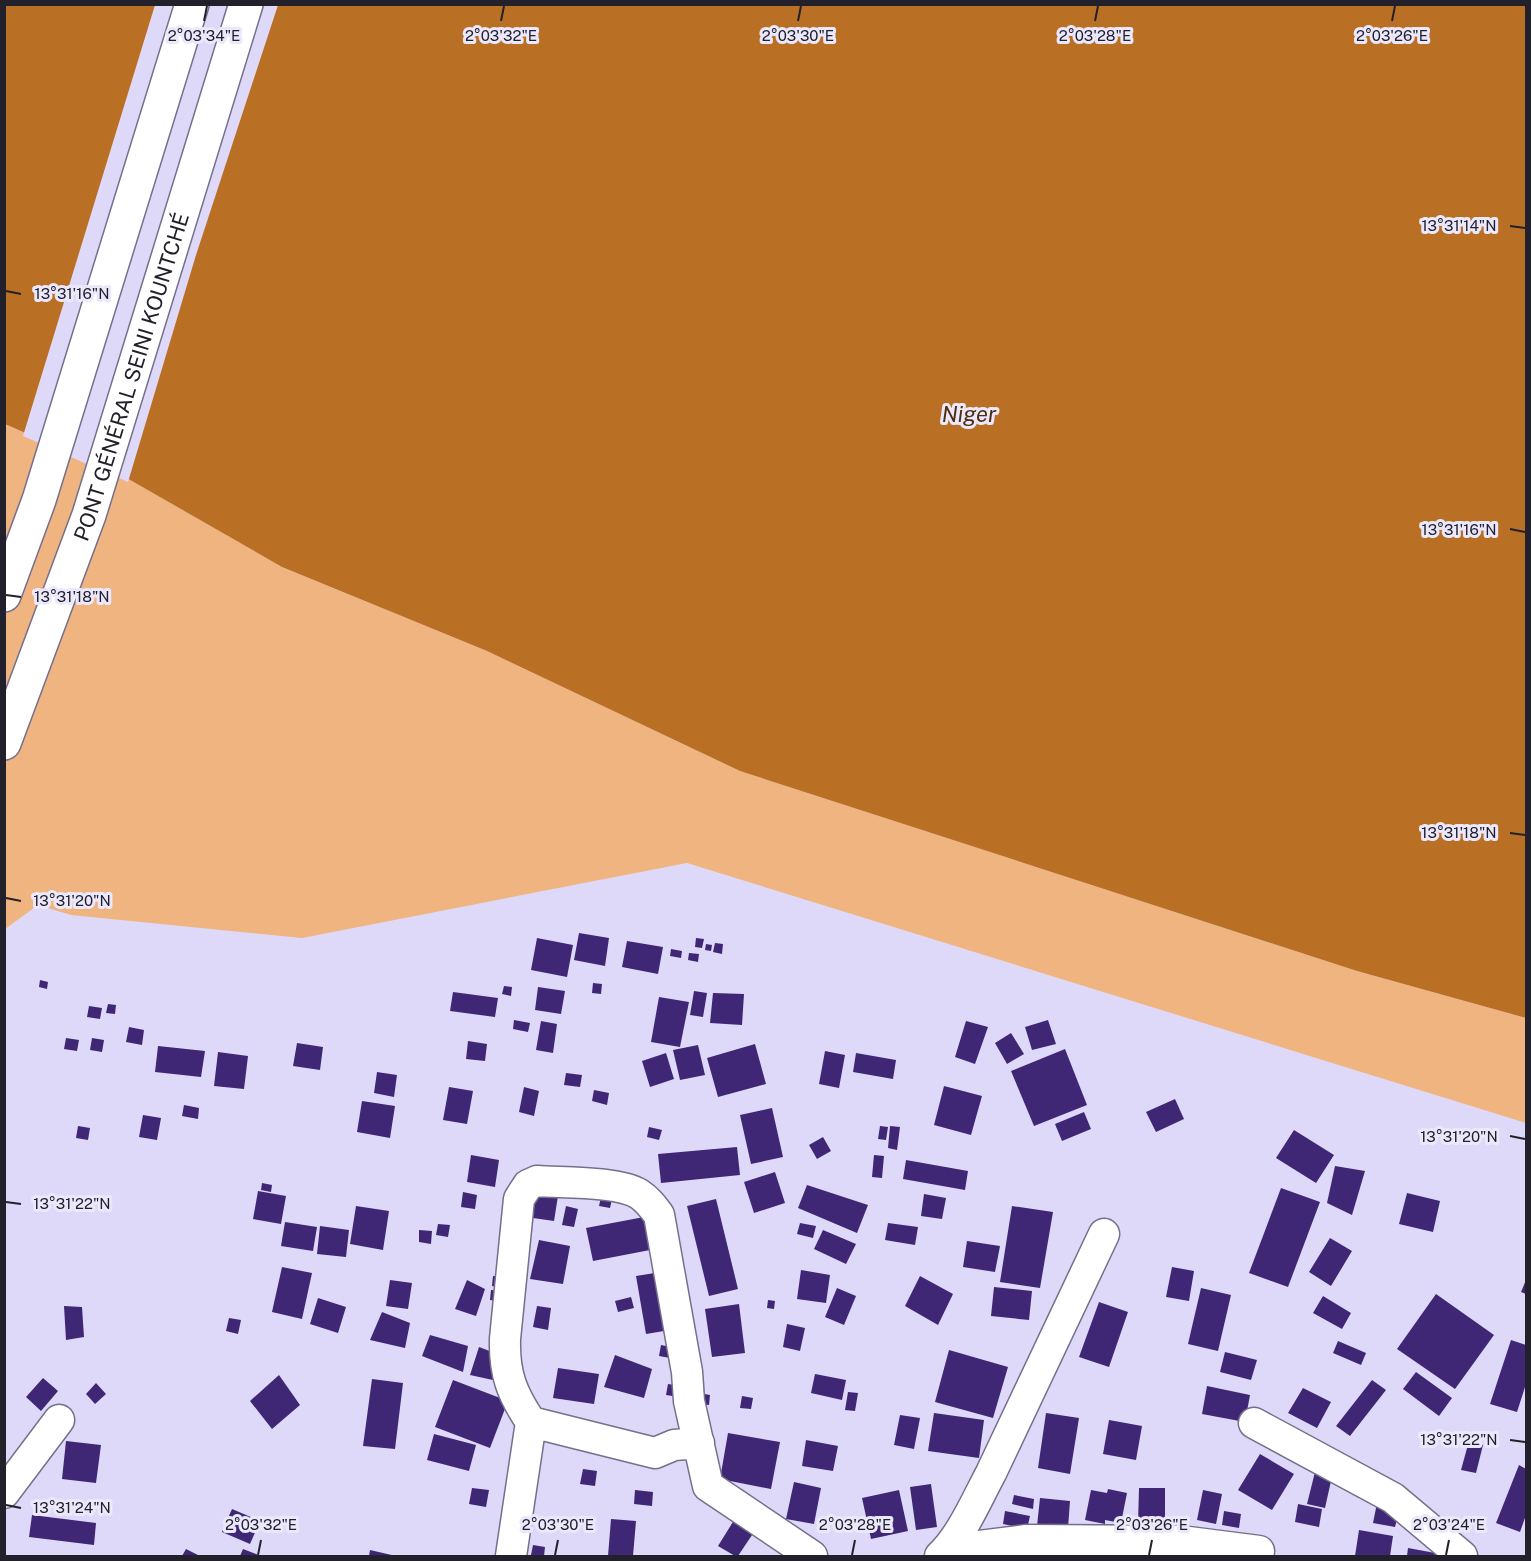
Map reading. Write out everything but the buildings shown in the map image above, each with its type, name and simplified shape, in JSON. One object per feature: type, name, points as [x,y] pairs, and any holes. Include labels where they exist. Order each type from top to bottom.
[{"type":"main road","points":[[4,595],[39,500],[192,4]]},
{"type":"main road","name":"PONT GÉNÉRAL SEINI KOUNTCHÉ","points":[[4,743],[88,515],[246,4]]},
{"type":"street","points":[[511,1557],[531,1422],[515,1398],[505,1356],[519,1199],[528,1185],[537,1181],[623,1187],[639,1194],[659,1215],[687,1372],[689,1401],[708,1486],[812,1557]]},
{"type":"street","points":[[943,1553],[991,1473],[1104,1234]]},
{"type":"street","points":[[4,1493],[59,1420]]},
{"type":"street","points":[[531,1422],[655,1453],[674,1445],[699,1443]]},
{"type":"street","points":[[1254,1423],[1393,1498],[1462,1557]]},
{"type":"street","points":[[943,1553],[1026,1540],[1180,1541],[1259,1551],[1258,1557]]},
{"type":"shaded area","points":[[5,424],[125,477],[282,567],[487,651],[740,771],[1357,971],[1526,1018],[1526,1123],[687,863],[302,938],[71,915],[38,905],[5,929]]},
{"type":"water","name":"Niger","points":[[5,5],[1526,5],[1526,1018],[1357,971],[740,771],[487,651],[282,567],[125,477],[5,424]]},
{"type":"pier","points":[[155,5],[278,5],[196,255],[128,482],[23,436]]}]
